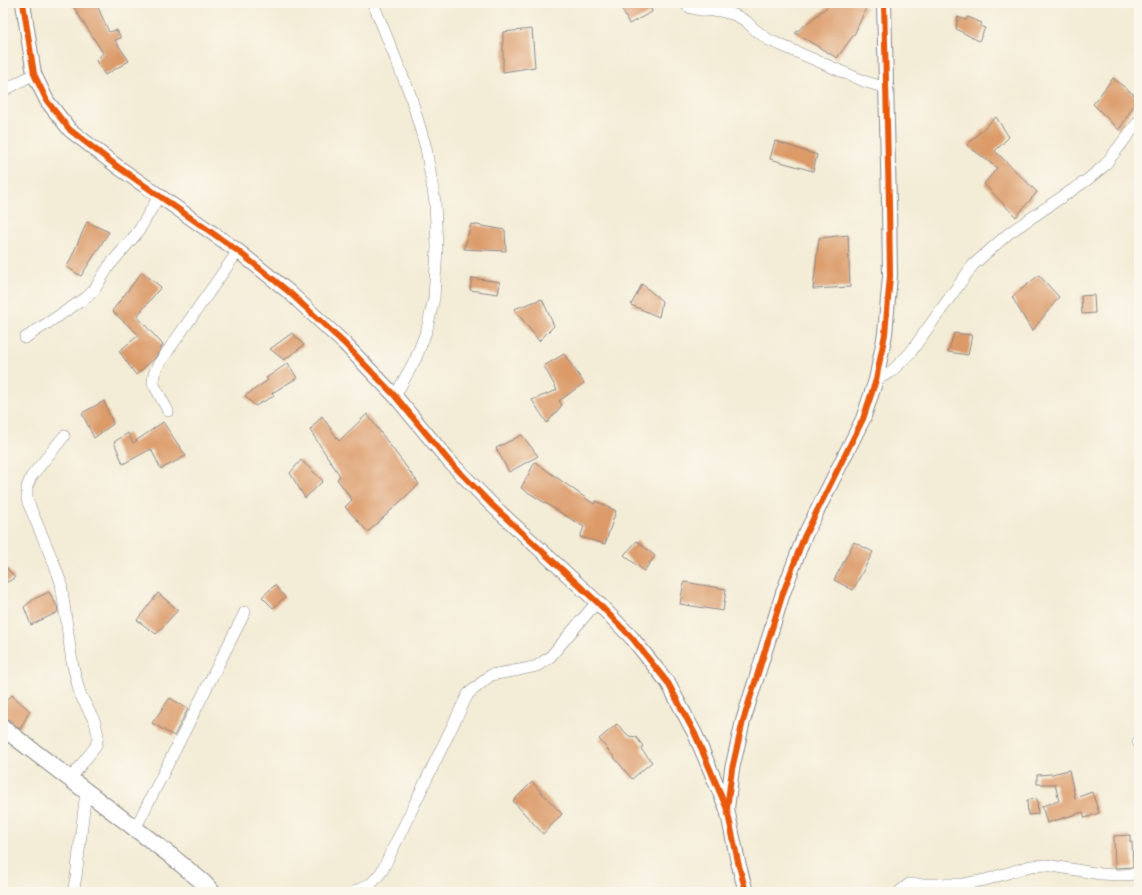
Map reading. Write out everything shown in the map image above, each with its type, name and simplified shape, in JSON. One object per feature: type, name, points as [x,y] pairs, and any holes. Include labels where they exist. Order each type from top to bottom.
[{"type":"main road","points":[[4,733],[70,779],[136,829],[204,883],[212,892]]},
{"type":"street","points":[[23,3],[34,74],[46,101],[70,130],[118,167],[238,251],[289,292],[344,343],[395,396],[450,461],[491,504],[597,602],[632,638],[668,684],[694,734],[727,809],[746,892]]},
{"type":"street","points":[[373,3],[410,94],[426,148],[434,202],[437,246],[434,298],[427,329],[416,358],[395,396]]},
{"type":"street","points":[[684,3],[691,8],[720,11],[735,15],[746,21],[769,40],[866,82],[887,88]]},
{"type":"street","points":[[727,809],[732,769],[743,721],[783,593],[804,537],[863,419],[876,380],[885,334],[890,276],[890,204],[884,3]]},
{"type":"street","points":[[3,91],[34,74]]},
{"type":"street","points":[[876,380],[892,371],[910,353],[973,265],[1009,233],[1099,171],[1139,120]]},
{"type":"street","points":[[25,338],[87,297],[94,290],[109,266],[138,232],[159,196]]},
{"type":"street","points":[[168,411],[153,383],[154,374],[158,365],[238,251]]},
{"type":"street","points":[[64,436],[31,477],[27,487],[27,500],[61,583],[72,662],[80,694],[94,722],[98,736],[96,746],[70,779]]},
{"type":"street","points":[[354,892],[372,883],[382,871],[468,694],[491,675],[537,666],[550,656],[597,602]]},
{"type":"street","points":[[136,829],[244,612]]},
{"type":"street","points":[[73,892],[86,791]]},
{"type":"street","points":[[899,892],[909,884],[963,884],[985,880],[1030,866],[1046,865],[1113,875],[1139,874]]},
{"type":"building","points":[[71,3],[96,3],[109,32],[117,30],[121,38],[115,40],[129,61],[105,75],[96,61],[103,53]]},
{"type":"building","points":[[619,3],[649,3],[652,12],[629,24]]},
{"type":"building","points":[[832,3],[859,3],[866,8],[855,33],[837,58],[795,33]]},
{"type":"building","points":[[958,17],[966,20],[968,17],[982,23],[980,26],[985,28],[979,41],[956,29]]},
{"type":"building","points":[[532,29],[535,67],[503,72],[503,32]]},
{"type":"building","points":[[1113,78],[1138,98],[1119,130],[1093,104]]},
{"type":"building","points":[[996,117],[1009,137],[995,151],[1037,192],[1016,217],[984,184],[997,168],[967,145]]},
{"type":"building","points":[[775,141],[817,155],[813,171],[770,159]]},
{"type":"building","points":[[87,222],[109,232],[81,276],[67,267]]},
{"type":"building","points":[[471,224],[505,230],[506,251],[464,249]]},
{"type":"building","points":[[848,235],[850,287],[813,289],[819,238]]},
{"type":"building","points":[[142,272],[161,287],[137,316],[163,345],[155,358],[136,375],[119,351],[139,335],[112,311]]},
{"type":"building","points":[[1039,275],[1059,297],[1032,331],[1012,297]]},
{"type":"building","points":[[472,278],[500,282],[498,294],[470,290]]},
{"type":"building","points":[[642,284],[662,301],[659,317],[631,305]]},
{"type":"building","points":[[1094,295],[1095,313],[1082,314],[1081,296]]},
{"type":"building","points":[[542,299],[554,326],[539,341],[514,309]]},
{"type":"building","points":[[292,333],[304,345],[284,360],[270,349]]},
{"type":"building","points":[[954,333],[972,335],[968,355],[948,352]]},
{"type":"building","points":[[564,354],[584,383],[559,401],[562,405],[547,423],[532,400],[557,390],[544,366]]},
{"type":"building","points":[[288,363],[297,378],[272,393],[274,396],[255,406],[245,396],[268,380],[266,378]]},
{"type":"building","points":[[104,401],[113,424],[94,438],[82,413]]},
{"type":"building","points":[[367,414],[419,484],[368,532],[345,507],[352,500],[337,479],[340,476],[310,430],[322,416],[339,441]]},
{"type":"building","points":[[163,422],[186,456],[161,469],[151,449],[123,464],[114,442],[128,433],[133,443]]},
{"type":"building","points":[[522,435],[538,456],[509,472],[496,448]]},
{"type":"building","points":[[301,460],[323,481],[305,498],[290,473]]},
{"type":"building","points":[[535,462],[594,504],[596,501],[616,511],[605,544],[580,537],[584,527],[521,488]]},
{"type":"building","points":[[637,541],[655,556],[644,571],[624,555]]},
{"type":"building","points":[[854,542],[873,552],[853,590],[834,580]]},
{"type":"building","points":[[3,563],[15,578],[3,584]]},
{"type":"building","points":[[684,582],[726,589],[723,611],[680,604]]},
{"type":"building","points":[[275,585],[285,597],[273,608],[262,597]]},
{"type":"building","points":[[49,592],[57,606],[58,612],[31,625],[24,607],[34,599]]},
{"type":"building","points":[[158,593],[178,610],[156,634],[137,620]]},
{"type":"building","points":[[12,695],[30,711],[20,729],[3,715],[3,704]]},
{"type":"building","points":[[170,698],[188,709],[174,736],[152,723]]},
{"type":"building","points":[[617,724],[629,736],[636,737],[643,746],[641,749],[652,762],[632,779],[599,739]]},
{"type":"building","points":[[1069,770],[1075,798],[1092,792],[1099,813],[1085,818],[1083,812],[1047,823],[1042,806],[1059,801],[1055,784],[1037,784],[1037,775],[1052,774]]},
{"type":"building","points":[[532,782],[562,814],[543,834],[513,801]]},
{"type":"building","points":[[1037,799],[1038,814],[1028,815],[1027,800]]},
{"type":"building","points":[[1130,835],[1130,842],[1132,842],[1133,867],[1115,868],[1114,836]]},
{"type":"cycle path","points":[[23,3],[34,74],[47,101],[70,130],[118,167],[238,251],[289,292],[344,343],[395,396],[449,461],[491,504],[597,602],[632,638],[668,683],[695,734],[727,809]]},
{"type":"cycle path","points":[[746,892],[727,809],[732,769],[743,721],[783,593],[804,537],[863,419],[876,380],[885,334],[890,276],[884,3]]}]
